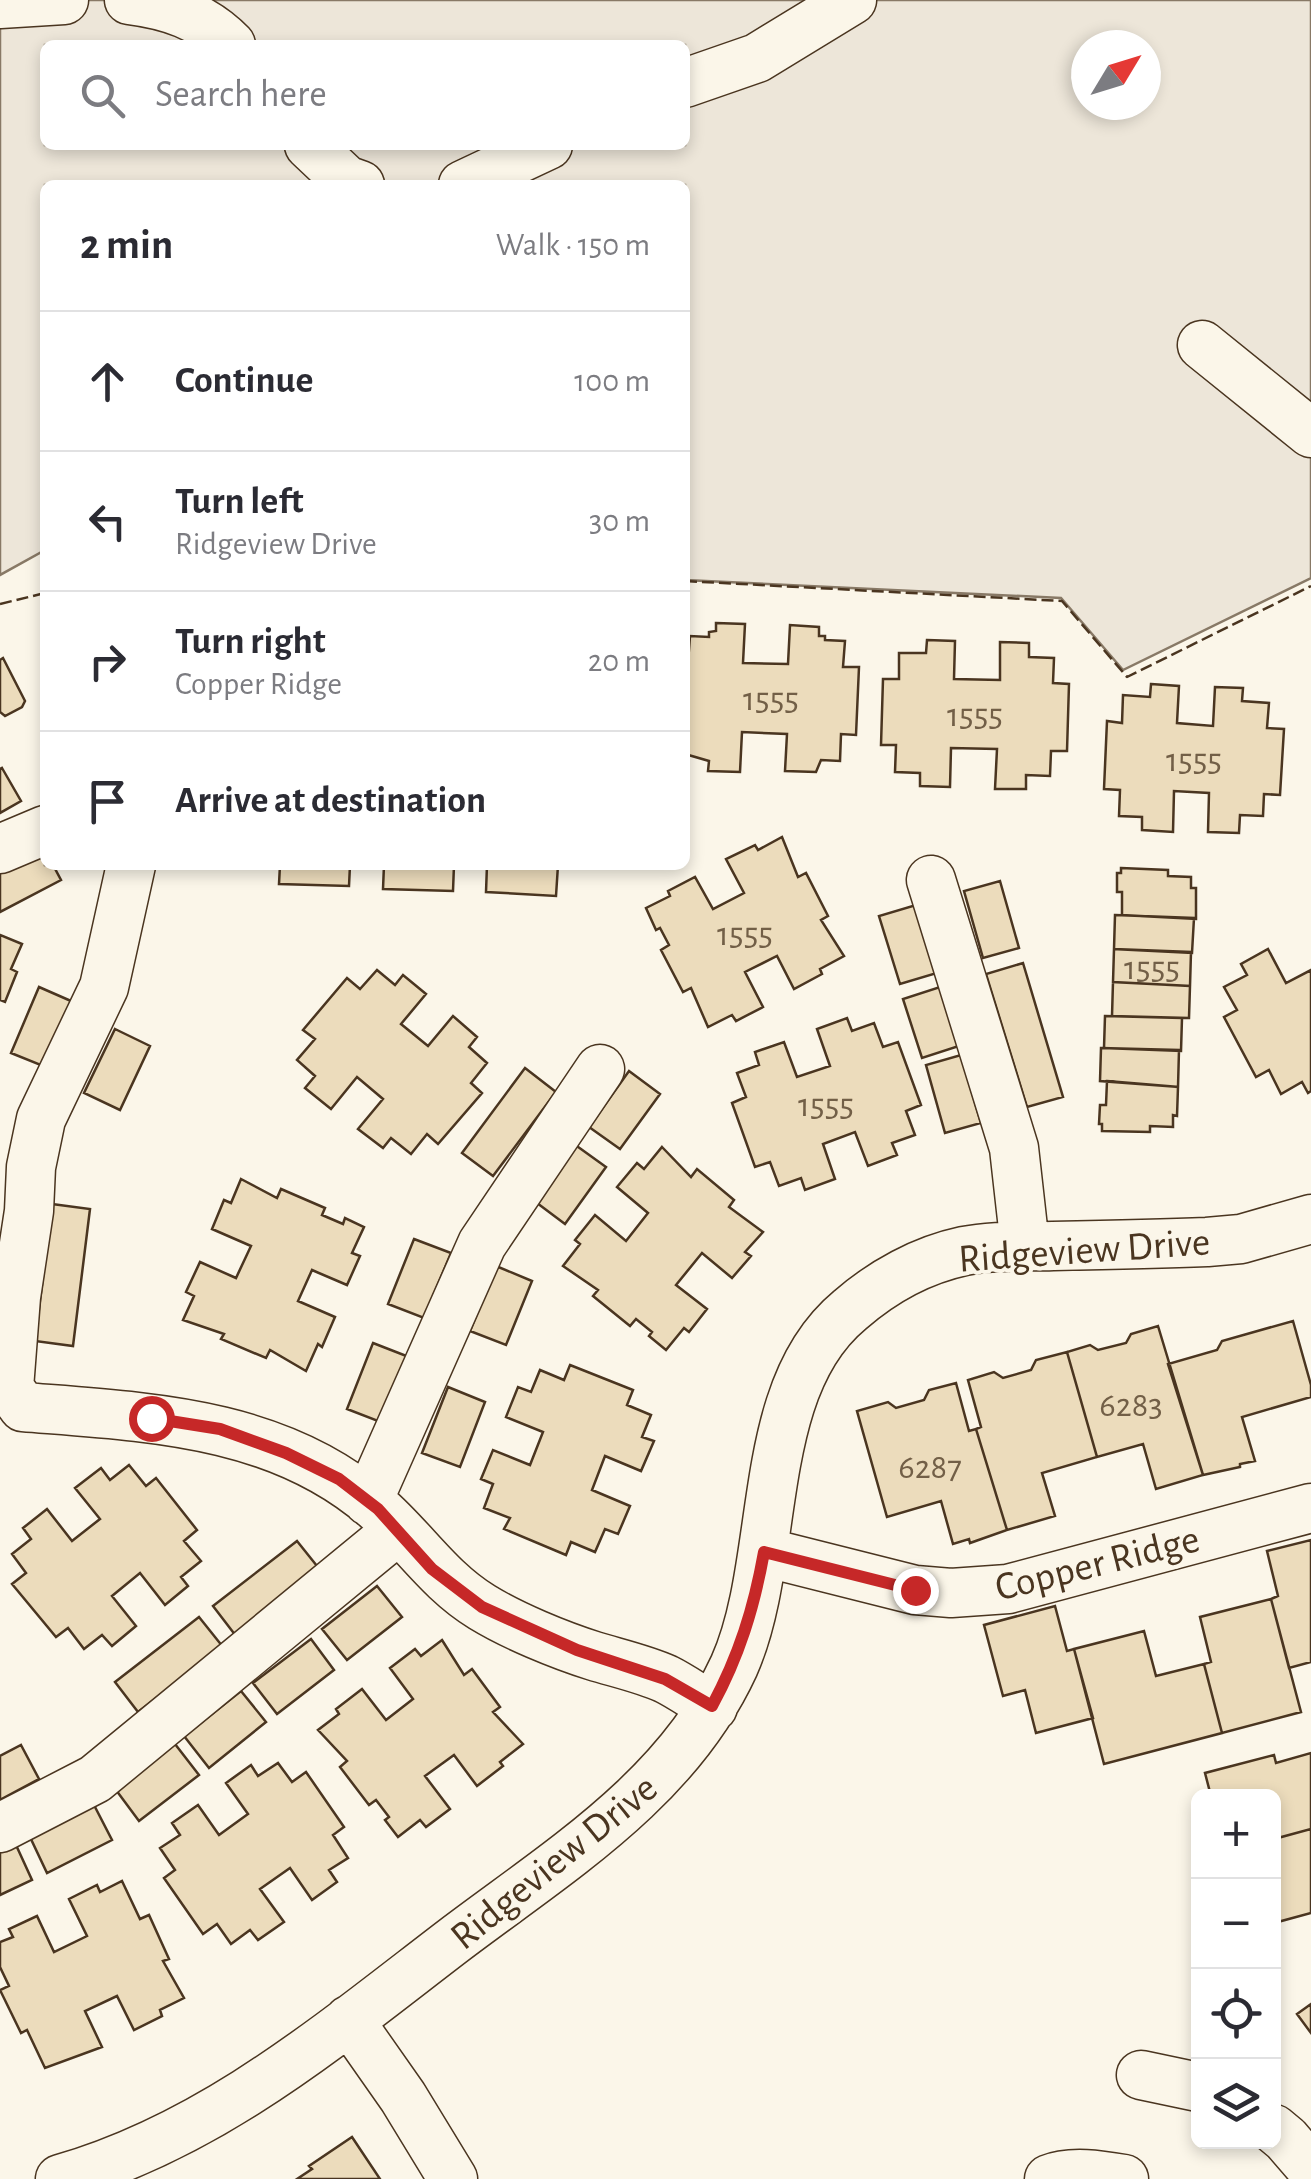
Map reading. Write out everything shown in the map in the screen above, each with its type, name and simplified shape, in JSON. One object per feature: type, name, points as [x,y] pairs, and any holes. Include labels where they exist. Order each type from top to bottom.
[{"type":"street","points":[[0,4],[64,0]]},
{"type":"street","points":[[129,0],[166,5],[228,40]]},
{"type":"street","points":[[214,0],[233,40]]},
{"type":"street","points":[[690,82],[757,58],[852,0]]},
{"type":"street","points":[[315,150],[346,180]]},
{"type":"street","points":[[473,180],[537,150]]},
{"type":"street","points":[[1202,346],[1311,433]]},
{"type":"street","points":[[0,849],[40,832]]},
{"type":"street","points":[[130,870],[104,987],[41,1119],[31,1167],[9,1388],[23,1406],[220,1429],[304,1461],[339,1479],[383,1516],[432,1569],[482,1607],[577,1650],[665,1679],[712,1706]]},
{"type":"street","points":[[931,880],[1014,1148],[1026,1246]]},
{"type":"street","points":[[0,1828],[95,1779],[383,1516],[482,1244],[600,1068]]},
{"type":"street","name":"Ridgeview Drive","points":[[60,2179],[104,2166],[188,2130],[268,2080],[635,1801],[681,1752],[734,1666],[747,1630],[764,1552],[788,1418],[810,1362],[826,1335],[846,1313],[902,1273],[965,1251],[1240,1239],[1311,1220]]},
{"type":"street","name":"Copper Ridge","points":[[764,1552],[915,1590],[951,1593],[1008,1589],[1311,1508]]},
{"type":"street","points":[[349,2020],[452,2179]]},
{"type":"street","points":[[1142,2075],[1191,2086]]},
{"type":"street","points":[[1281,2135],[1311,2168]]},
{"type":"street","points":[[1048,2179],[1097,2174],[1124,2179]]},
{"type":"shaded area","points":[[0,0],[1311,0],[1311,578],[1123,670],[1061,598],[690,580],[690,180],[40,180],[40,553],[0,575]]},
{"type":"building","points":[[716,623],[745,624],[743,663],[788,664],[790,625],[819,627],[819,636],[825,636],[825,640],[845,641],[843,667],[859,667],[856,735],[841,734],[840,761],[821,760],[816,772],[785,771],[787,734],[742,732],[740,772],[708,771],[709,761],[690,755],[690,636],[709,637],[709,632],[716,631]]},
{"type":"building","points":[[927,640],[955,641],[954,679],[1000,680],[1000,642],[1029,643],[1029,657],[1054,658],[1053,683],[1069,684],[1067,751],[1051,751],[1050,776],[1026,775],[1026,789],[995,789],[997,749],[951,748],[950,787],[920,786],[920,773],[895,772],[896,745],[881,745],[883,679],[899,679],[899,653],[926,653]]},
{"type":"building","points":[[3,658],[25,701],[5,716],[0,712]]},
{"type":"building","points":[[1151,684],[1179,686],[1177,723],[1213,726],[1215,687],[1243,688],[1242,701],[1269,703],[1267,728],[1284,729],[1280,795],[1264,794],[1263,816],[1240,815],[1239,833],[1208,832],[1209,793],[1174,791],[1173,832],[1142,830],[1142,817],[1119,816],[1120,790],[1104,789],[1107,721],[1122,723],[1123,695],[1150,697]]},
{"type":"building","points":[[0,769],[21,801],[0,813]]},
{"type":"building","points":[[782,837],[798,877],[806,873],[828,916],[821,920],[844,956],[794,989],[777,956],[745,972],[763,1007],[736,1021],[732,1015],[708,1027],[691,988],[683,992],[661,950],[669,945],[660,928],[656,930],[646,908],[695,877],[713,909],[744,893],[726,859],[755,845],[758,850]]},
{"type":"building","points":[[40,852],[40,870],[56,870],[61,880],[0,912],[0,869]]},
{"type":"building","points":[[1121,868],[1168,870],[1168,876],[1191,877],[1191,888],[1196,888],[1196,919],[1122,915],[1122,892],[1117,892],[1117,873],[1121,873]]},
{"type":"building","points":[[280,870],[350,870],[349,886],[279,884]]},
{"type":"building","points":[[384,870],[454,870],[453,891],[383,889]]},
{"type":"building","points":[[487,870],[558,870],[556,896],[486,892]]},
{"type":"building","points":[[1000,881],[1019,948],[983,958],[964,891]]},
{"type":"building","points":[[916,905],[937,973],[900,984],[879,916]]},
{"type":"building","points":[[1115,915],[1194,918],[1192,953],[1114,949]]},
{"type":"building","points":[[0,935],[22,944],[11,969],[17,972],[5,1002],[0,1000]]},
{"type":"building","points":[[1114,949],[1191,952],[1190,986],[1113,982]]},
{"type":"building","points":[[1268,949],[1286,983],[1311,970],[1308,1093],[1302,1082],[1281,1094],[1269,1070],[1256,1077],[1224,1017],[1237,1010],[1224,987],[1247,975],[1241,964]]},
{"type":"building","points":[[1023,963],[1063,1097],[1027,1107],[986,974]]},
{"type":"building","points":[[377,970],[395,985],[403,975],[426,994],[401,1024],[428,1046],[453,1016],[477,1037],[469,1047],[487,1063],[471,1083],[482,1093],[438,1144],[427,1134],[411,1154],[391,1138],[383,1148],[358,1129],[383,1099],[357,1077],[331,1109],[305,1088],[315,1076],[297,1060],[315,1039],[303,1030],[347,978],[360,989]]},
{"type":"building","points":[[1113,982],[1190,986],[1189,1018],[1112,1016]]},
{"type":"building","points":[[39,987],[71,1001],[43,1066],[11,1053]]},
{"type":"building","points":[[940,987],[959,1046],[922,1058],[903,999]]},
{"type":"building","points":[[1105,1016],[1182,1018],[1181,1051],[1104,1048]]},
{"type":"building","points":[[847,1018],[852,1031],[874,1023],[883,1047],[898,1042],[921,1105],[906,1111],[915,1135],[892,1143],[897,1155],[868,1166],[855,1132],[823,1144],[835,1179],[805,1190],[801,1178],[779,1186],[770,1162],[755,1167],[732,1103],[746,1097],[737,1073],[759,1065],[755,1052],[784,1042],[797,1077],[830,1066],[817,1029]]},
{"type":"building","points":[[115,1029],[150,1046],[120,1110],[84,1093]]},
{"type":"building","points":[[1101,1048],[1179,1050],[1178,1087],[1100,1081]]},
{"type":"building","points":[[961,1055],[981,1123],[945,1133],[926,1065]]},
{"type":"building","points":[[525,1068],[556,1092],[493,1176],[462,1153]]},
{"type":"building","points":[[629,1071],[660,1094],[620,1149],[589,1127]]},
{"type":"building","points":[[1107,1081],[1178,1087],[1173,1127],[1150,1126],[1150,1132],[1102,1131],[1100,1105],[1106,1105]]},
{"type":"building","points":[[574,1144],[606,1167],[565,1224],[533,1200]]},
{"type":"building","points":[[662,1147],[691,1177],[697,1169],[734,1200],[729,1207],[763,1232],[745,1252],[751,1256],[732,1278],[702,1253],[676,1285],[707,1309],[689,1332],[684,1328],[666,1350],[649,1336],[652,1332],[636,1319],[630,1326],[593,1296],[598,1290],[563,1266],[580,1244],[575,1240],[595,1215],[626,1241],[648,1213],[617,1187],[637,1163],[644,1169]]},
{"type":"building","points":[[241,1179],[277,1198],[281,1189],[325,1208],[322,1215],[343,1224],[345,1218],[364,1227],[352,1253],[360,1256],[347,1285],[312,1270],[298,1301],[335,1317],[306,1371],[270,1350],[266,1358],[221,1339],[224,1334],[183,1320],[194,1296],[186,1292],[200,1262],[236,1278],[251,1246],[212,1229],[224,1200],[231,1203]]},
{"type":"building","points":[[52,1204],[90,1209],[73,1346],[35,1341]]},
{"type":"building","points":[[414,1239],[451,1253],[424,1318],[388,1304]]},
{"type":"building","points":[[496,1266],[532,1281],[506,1345],[470,1331]]},
{"type":"building","points":[[1293,1321],[1311,1397],[1242,1417],[1255,1461],[1203,1475],[1168,1364],[1217,1350],[1222,1341]]},
{"type":"building","points":[[1158,1326],[1203,1475],[1156,1489],[1143,1444],[1097,1457],[1067,1352],[1090,1345],[1098,1350],[1126,1343],[1131,1334]]},
{"type":"building","points":[[373,1343],[409,1357],[383,1423],[347,1409]]},
{"type":"building","points":[[1067,1352],[1097,1457],[1042,1473],[1055,1516],[1007,1530],[976,1429],[981,1427],[968,1380],[994,1372],[1003,1378],[1031,1370],[1036,1360]]},
{"type":"building","points":[[570,1365],[633,1390],[627,1405],[651,1415],[642,1437],[654,1441],[641,1471],[605,1456],[592,1490],[630,1506],[618,1534],[605,1529],[595,1552],[571,1542],[566,1555],[504,1529],[510,1518],[484,1508],[493,1484],[481,1479],[493,1450],[530,1465],[543,1432],[506,1417],[518,1387],[531,1392],[540,1370],[564,1380]]},
{"type":"building","points":[[956,1383],[969,1431],[976,1429],[1007,1530],[970,1543],[969,1539],[953,1544],[941,1501],[887,1517],[857,1411],[888,1402],[896,1408],[924,1400],[929,1390]]},
{"type":"building","points":[[448,1387],[485,1402],[460,1467],[422,1453]]},
{"type":"building","points":[[129,1465],[146,1486],[156,1478],[197,1530],[184,1541],[201,1561],[181,1577],[188,1586],[165,1605],[140,1573],[112,1596],[136,1626],[112,1646],[102,1635],[84,1649],[68,1628],[56,1637],[12,1584],[26,1573],[12,1554],[31,1539],[23,1528],[47,1509],[72,1541],[100,1519],[75,1488],[101,1468],[110,1480]]},
{"type":"building","points":[[1311,1540],[1311,1662],[1289,1668],[1271,1599],[1278,1596],[1267,1551]]},
{"type":"building","points":[[297,1541],[321,1571],[236,1636],[213,1606]]},
{"type":"building","points":[[377,1586],[402,1617],[347,1660],[322,1629]]},
{"type":"building","points":[[1271,1599],[1301,1712],[1222,1733],[1204,1664],[1211,1662],[1200,1617]]},
{"type":"building","points":[[1055,1606],[1067,1651],[1074,1649],[1093,1718],[1036,1733],[1025,1690],[1003,1696],[984,1625]]},
{"type":"building","points":[[199,1617],[223,1647],[138,1712],[115,1682]]},
{"type":"building","points":[[1144,1631],[1156,1676],[1204,1664],[1222,1733],[1104,1764],[1074,1649]]},
{"type":"building","points":[[311,1639],[334,1670],[277,1714],[253,1683]]},
{"type":"building","points":[[442,1640],[464,1675],[472,1669],[500,1707],[493,1712],[523,1744],[477,1786],[454,1755],[425,1776],[450,1809],[426,1827],[420,1820],[398,1837],[385,1820],[389,1817],[376,1800],[369,1805],[340,1767],[347,1761],[318,1730],[339,1714],[336,1709],[362,1689],[386,1720],[413,1699],[390,1668],[415,1649],[421,1656]]},
{"type":"building","points":[[241,1691],[266,1722],[209,1768],[184,1736]]},
{"type":"building","points":[[175,1744],[199,1775],[139,1821],[116,1790]]},
{"type":"building","points":[[21,1745],[39,1779],[0,1800],[0,1756]]},
{"type":"building","points":[[1311,1753],[1311,1829],[1281,1837],[1281,1789],[1209,1789],[1205,1773],[1274,1755],[1276,1763]]},
{"type":"building","points":[[278,1763],[292,1782],[306,1772],[344,1827],[333,1835],[348,1858],[329,1870],[337,1882],[312,1900],[290,1868],[260,1889],[284,1922],[258,1940],[250,1930],[231,1944],[217,1924],[203,1934],[164,1878],[175,1870],[160,1848],[180,1835],[172,1823],[198,1805],[219,1835],[248,1814],[226,1783],[251,1765],[258,1776]]},
{"type":"building","points":[[94,1805],[112,1840],[47,1873],[30,1837]]},
{"type":"building","points":[[1311,1829],[1311,1913],[1281,1921],[1281,1879],[1281,1837]]},
{"type":"building","points":[[16,1845],[32,1880],[0,1895],[0,1852]]},
{"type":"building","points":[[122,1881],[140,1919],[149,1915],[169,1959],[163,1961],[184,1998],[160,2010],[162,2016],[134,2030],[117,1996],[85,2011],[102,2047],[45,2068],[27,2030],[21,2033],[0,1990],[9,1986],[0,1967],[0,1942],[13,1937],[9,1929],[37,1916],[54,1952],[87,1936],[69,1899],[97,1885],[100,1892]]},
{"type":"building","points":[[1311,2004],[1311,2033],[1297,2014]]},
{"type":"building","points":[[352,2137],[380,2179],[297,2179],[312,2169],[309,2166]]},
{"type":"fence","points":[[690,581],[1062,601],[1127,677],[1311,586]]},
{"type":"fence","points":[[0,604],[40,594]]},
{"type":"route","points":[[151,1418],[220,1429],[286,1453],[339,1479],[378,1509],[432,1569],[482,1607],[577,1650],[665,1679],[712,1706],[734,1666],[747,1630],[764,1552],[915,1590]]}]
